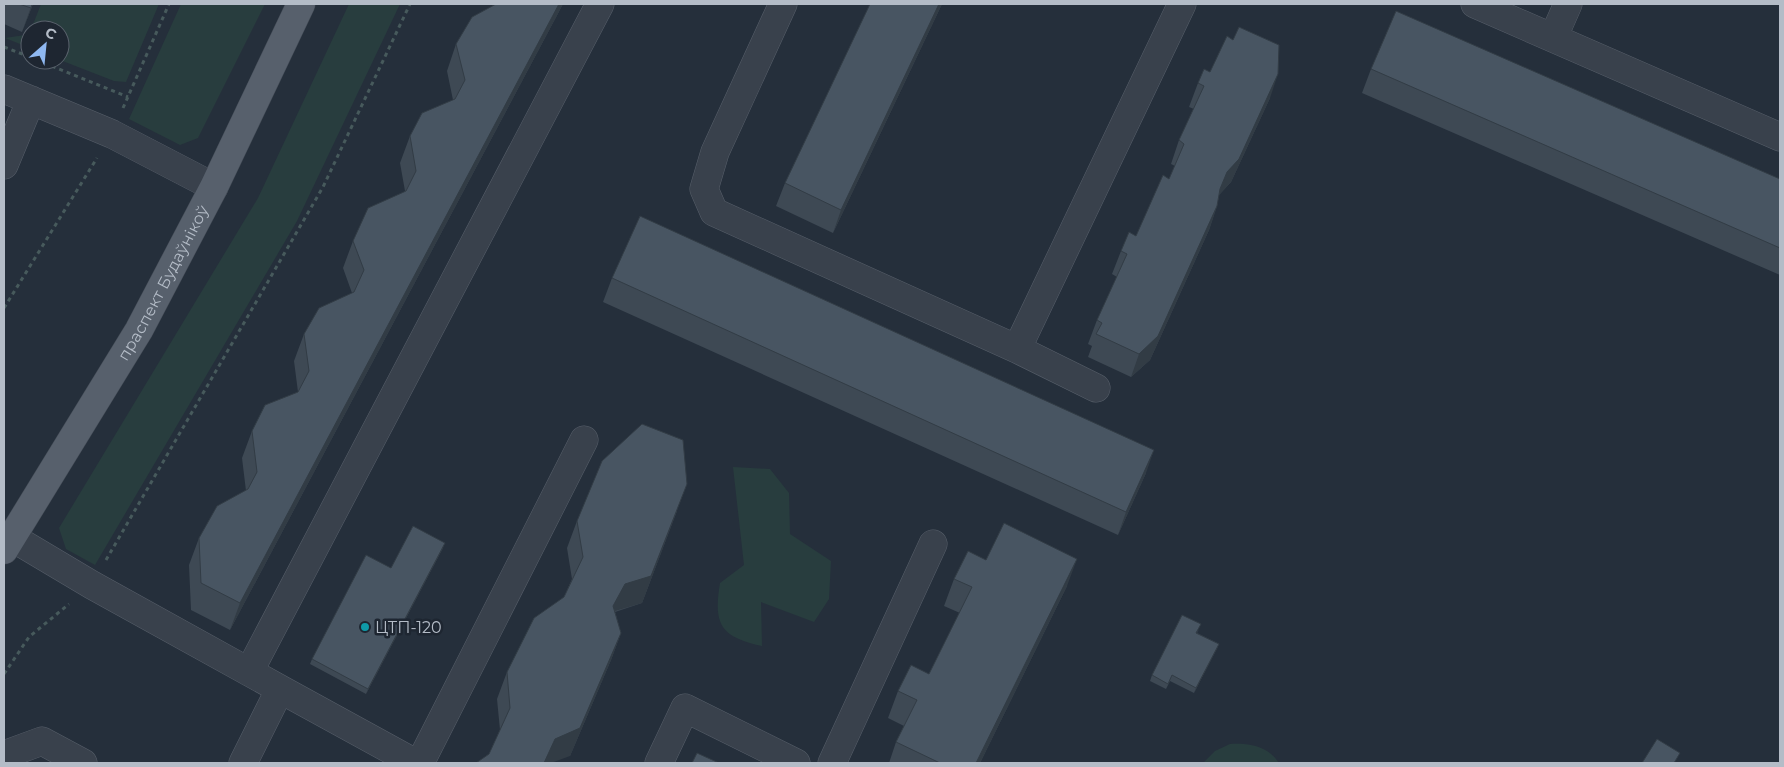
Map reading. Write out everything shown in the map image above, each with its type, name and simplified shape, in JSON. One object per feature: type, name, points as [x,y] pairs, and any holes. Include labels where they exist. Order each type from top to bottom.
[{"type":"main road","name":"праспект Будаўнікоў","points":[[8,544],[139,330],[214,187],[301,4]]},
{"type":"street","points":[[249,672],[600,4]]},
{"type":"street","points":[[784,4],[715,152],[704,189],[714,212],[1017,349],[1096,388]]},
{"type":"street","points":[[1017,349],[1182,4]]},
{"type":"street","points":[[1475,4],[1780,137]]},
{"type":"street","points":[[1553,38],[1568,4]]},
{"type":"street","points":[[4,89],[112,134],[214,187]]},
{"type":"street","points":[[4,164],[31,100]]},
{"type":"street","points":[[420,763],[584,440]]},
{"type":"street","points":[[8,544],[92,585],[415,763]]},
{"type":"street","points":[[832,763],[933,544]]},
{"type":"street","points":[[243,763],[280,690]]},
{"type":"street","points":[[659,763],[685,708],[796,763]]},
{"type":"street","points":[[4,755],[42,741],[83,763]]},
{"type":"path","points":[[4,308],[112,134],[169,4]]},
{"type":"path","points":[[4,674],[29,638],[92,585],[324,188],[410,4]]},
{"type":"path","points":[[4,47],[20,53]]},
{"type":"path","points":[[62,70],[128,97]]},
{"type":"green space","points":[[41,4],[159,4],[126,82],[114,81],[70,64],[70,20],[35,20]]},
{"type":"green space","points":[[181,4],[265,4],[198,138],[180,145],[129,119]]},
{"type":"green space","points":[[349,4],[400,4],[297,221],[95,565],[66,549],[59,528],[258,198]]},
{"type":"green space","points":[[20,36],[20,44],[5,38]]},
{"type":"green space","points":[[733,467],[770,469],[789,493],[790,534],[831,561],[829,599],[814,622],[761,602],[762,646],[737,638],[729,633],[719,619],[718,597],[720,583],[744,565]]},
{"type":"green space","points":[[1230,744],[1251,745],[1264,749],[1275,757],[1279,763],[1203,763],[1215,751]]},
{"type":"building","points":[[19,4],[32,4],[31,8]]},
{"type":"building","points":[[496,4],[559,4],[240,603],[201,583],[199,538],[217,506],[248,489],[257,472],[252,431],[265,405],[298,392],[309,371],[304,334],[319,308],[354,292],[364,270],[353,241],[368,208],[406,191],[416,171],[410,136],[422,113],[455,99],[465,80],[456,44],[472,17]]},
{"type":"building","points":[[870,4],[939,4],[841,210],[785,183]]},
{"type":"building","points":[[1396,11],[1780,179],[1780,248],[1371,69]]},
{"type":"building","points":[[1239,27],[1279,45],[1278,74],[1239,159],[1227,172],[1220,189],[1217,206],[1158,336],[1139,354],[1096,334],[1102,323],[1097,320],[1127,254],[1121,251],[1129,232],[1136,236],[1163,175],[1169,179],[1184,144],[1179,140],[1204,86],[1198,83],[1204,69],[1210,72],[1227,36],[1233,40]]},
{"type":"building","points":[[640,216],[1154,450],[1126,512],[612,278]]},
{"type":"building","points":[[642,424],[683,440],[687,484],[651,576],[625,584],[613,606],[621,633],[580,728],[555,739],[544,763],[476,763],[489,754],[510,708],[507,672],[534,618],[564,597],[583,557],[577,521],[602,461]]},
{"type":"building","points":[[1004,523],[1077,559],[976,763],[940,763],[896,742],[917,700],[898,691],[911,665],[929,674],[972,587],[954,579],[968,551],[986,560]]},
{"type":"building","name":"ЦТП-120","points":[[413,526],[445,543],[368,689],[312,659],[366,555],[391,568]]},
{"type":"building","points":[[1182,615],[1201,624],[1196,633],[1219,644],[1196,688],[1172,675],[1168,684],[1152,675]]},
{"type":"building","points":[[1657,739],[1680,753],[1674,763],[1642,763]]},
{"type":"building","points":[[697,753],[719,763],[692,763]]},
{"type":"place","name":"ЦТП-120","points":[[365,627]]}]
